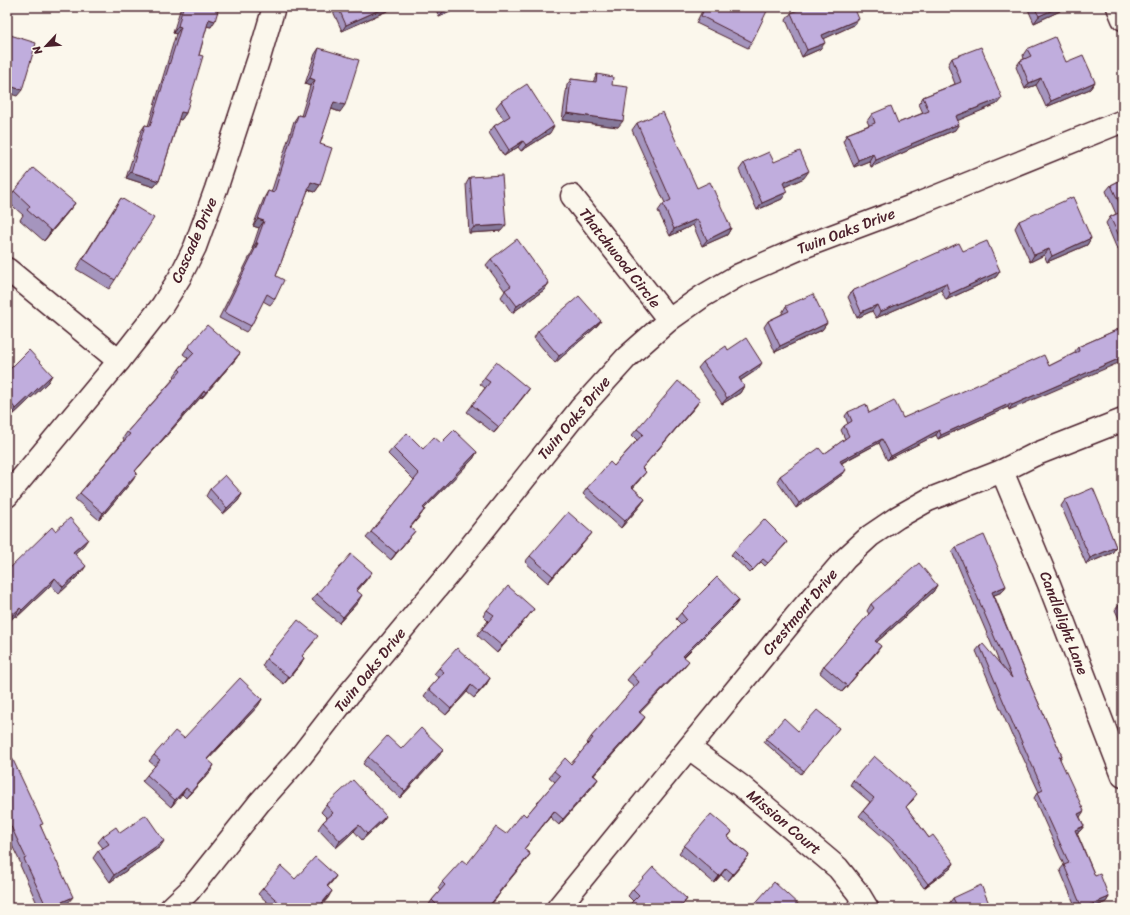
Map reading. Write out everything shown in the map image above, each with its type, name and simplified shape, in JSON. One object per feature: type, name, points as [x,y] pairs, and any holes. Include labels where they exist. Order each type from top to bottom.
[{"type":"street","name":"Cascade Drive","points":[[7,496],[119,361],[162,306],[180,277],[194,247],[216,189],[274,7]]},
{"type":"street","points":[[1118,7],[1123,19]]},
{"type":"street","name":"Twin Oaks Drive","points":[[171,908],[189,891],[259,803],[301,756],[352,690],[455,566],[580,409],[627,357],[669,320],[702,296],[739,275],[796,250],[915,205],[1123,121]]},
{"type":"street","name":"Thatchwood Circle","points":[[572,196],[669,320]]},
{"type":"street","points":[[7,269],[119,361]]},
{"type":"street","name":"Crestmont Drive","points":[[558,908],[796,616],[840,564],[870,536],[898,516],[928,500],[1002,472],[1034,455],[1123,420]]},
{"type":"street","name":"Candlelight Lane","points":[[1002,472],[1049,584],[1123,776]]},
{"type":"street","name":"Mission Court","points":[[689,748],[753,796],[838,868],[858,893],[867,908]]},
{"type":"building","points":[[183,7],[219,7],[215,21],[209,19],[199,55],[203,56],[186,113],[181,112],[159,181],[131,172],[145,125],[150,126],[181,27],[178,26]]},
{"type":"building","points":[[338,7],[386,7],[346,25]]},
{"type":"building","points":[[442,7],[451,7],[444,10]]},
{"type":"building","points":[[705,7],[759,7],[767,11],[752,42],[701,16]]},
{"type":"building","points":[[805,7],[854,7],[859,19],[822,35],[825,43],[807,50],[791,13]]},
{"type":"building","points":[[1034,7],[1059,7],[1039,16]]},
{"type":"building","points":[[7,34],[36,43],[22,90],[7,85]]},
{"type":"building","points":[[1055,37],[1066,62],[1083,55],[1095,82],[1051,101],[1041,78],[1029,83],[1020,61],[1031,56],[1027,49]]},
{"type":"building","points":[[981,47],[1002,98],[956,116],[959,124],[911,144],[912,145],[876,160],[873,154],[858,160],[847,134],[875,123],[872,114],[891,106],[898,123],[929,111],[923,97],[961,82],[952,58]]},
{"type":"building","points":[[319,48],[359,60],[345,105],[334,102],[320,144],[332,148],[320,185],[311,182],[276,276],[284,280],[275,299],[267,294],[251,326],[224,312],[258,243],[256,243],[264,221],[258,219],[268,191],[274,193],[298,115],[303,116],[315,80],[310,78]]},
{"type":"building","points":[[597,74],[613,77],[612,85],[628,87],[623,121],[567,113],[571,79],[596,82]]},
{"type":"building","points":[[527,84],[554,126],[526,145],[523,141],[509,150],[494,126],[510,116],[501,101]]},
{"type":"building","points":[[663,112],[697,188],[710,182],[731,228],[707,240],[697,219],[674,229],[663,204],[671,200],[637,123]]},
{"type":"building","points":[[7,127],[10,134],[7,136]]},
{"type":"building","points":[[800,151],[809,171],[783,183],[787,192],[762,203],[744,163],[769,152],[774,162]]},
{"type":"building","points":[[33,168],[75,203],[51,231],[27,210],[30,206],[14,191]]},
{"type":"building","points":[[502,175],[506,225],[474,227],[470,177]]},
{"type":"building","points":[[1123,179],[1123,211],[1111,185]]},
{"type":"building","points":[[1073,197],[1091,238],[1052,256],[1049,249],[1034,255],[1019,221]]},
{"type":"building","points":[[121,198],[154,218],[115,280],[83,259]]},
{"type":"building","points":[[1123,211],[1123,242],[1122,242],[1110,217]]},
{"type":"building","points":[[517,239],[549,283],[517,306],[505,290],[511,286],[491,259]]},
{"type":"building","points":[[987,241],[1000,271],[950,294],[946,283],[880,312],[877,305],[861,312],[852,291],[959,243],[963,251]]},
{"type":"building","points":[[813,294],[827,323],[780,346],[768,321],[789,311],[786,306]]},
{"type":"building","points":[[579,296],[601,321],[559,356],[538,331]]},
{"type":"building","points":[[207,325],[240,353],[206,392],[204,391],[135,471],[137,473],[103,513],[80,493],[130,434],[127,432],[181,371],[179,369],[194,353],[188,347]]},
{"type":"building","points":[[1121,328],[1123,332],[1123,357],[1012,405],[1011,403],[941,435],[939,430],[891,456],[882,439],[840,461],[846,470],[799,503],[780,476],[819,448],[824,454],[849,436],[844,426],[852,421],[848,412],[866,404],[869,413],[894,400],[903,418],[1044,355],[1049,366],[1079,351],[1078,347]]},
{"type":"building","points":[[746,338],[762,363],[739,378],[744,386],[727,398],[703,362],[726,346],[728,350]]},
{"type":"building","points":[[29,350],[52,375],[16,409],[7,399],[7,372]]},
{"type":"building","points":[[496,362],[529,389],[499,427],[472,405],[490,382],[484,378]]},
{"type":"building","points":[[678,381],[700,400],[642,468],[646,472],[632,487],[645,499],[625,521],[587,488],[610,462],[614,466],[643,434],[637,429]]},
{"type":"building","points":[[454,430],[477,452],[423,508],[425,509],[410,527],[415,531],[396,553],[371,532],[419,474],[393,448],[407,433],[423,449],[434,437],[441,443]]},
{"type":"building","points":[[225,475],[242,494],[227,508],[210,489]]},
{"type":"building","points":[[1093,488],[1116,547],[1090,558],[1065,500]]},
{"type":"building","points":[[568,512],[592,533],[553,576],[530,556]]},
{"type":"building","points":[[70,518],[88,539],[73,552],[86,566],[63,587],[55,578],[22,610],[20,608],[7,620],[7,571],[52,527],[55,531]]},
{"type":"building","points":[[764,519],[787,542],[768,563],[763,559],[753,570],[734,551]]},
{"type":"building","points":[[984,535],[1006,586],[992,592],[1062,756],[1059,757],[1084,811],[1078,814],[1084,826],[1075,830],[1095,876],[1100,874],[1109,897],[1083,908],[1064,865],[1069,863],[1037,793],[1043,790],[980,646],[983,644],[1012,678],[956,547]]},
{"type":"building","points":[[351,554],[372,572],[356,590],[362,595],[343,617],[317,594]]},
{"type":"building","points":[[919,563],[937,585],[875,641],[881,646],[847,686],[824,666],[874,608],[871,604]]},
{"type":"building","points":[[717,577],[739,600],[683,656],[689,661],[639,712],[645,717],[593,775],[598,779],[563,819],[554,811],[524,849],[530,854],[487,908],[440,908],[432,900],[445,885],[442,882],[462,860],[467,864],[496,827],[506,834],[523,813],[526,816],[560,776],[554,771],[565,758],[571,764],[593,738],[591,737],[639,682],[632,674],[686,619],[681,613]]},
{"type":"building","points":[[508,586],[534,609],[502,646],[482,629],[494,615],[487,610]]},
{"type":"building","points":[[1123,603],[1123,613],[1119,605]]},
{"type":"building","points":[[298,620],[318,636],[302,656],[304,658],[289,677],[266,659]]},
{"type":"building","points":[[457,648],[490,678],[479,692],[471,685],[451,709],[429,689],[444,672],[439,668]]},
{"type":"building","points":[[240,678],[262,699],[207,759],[214,765],[191,792],[186,788],[175,800],[147,775],[160,760],[154,755],[175,731],[184,738]]},
{"type":"building","points":[[817,710],[839,728],[804,771],[766,739],[784,718],[798,731]]},
{"type":"building","points":[[421,728],[443,749],[405,791],[368,757],[387,736],[401,749]]},
{"type":"building","points":[[7,747],[43,824],[40,825],[73,897],[48,908],[24,859],[26,858],[7,818]]},
{"type":"building","points":[[874,756],[917,794],[906,807],[929,838],[933,835],[954,863],[928,884],[894,840],[863,811],[874,798],[853,780]]},
{"type":"building","points":[[353,780],[386,816],[367,834],[359,825],[340,841],[323,822],[333,813],[326,805]]},
{"type":"building","points":[[711,814],[732,832],[727,837],[749,855],[733,874],[726,868],[719,876],[684,846]]},
{"type":"building","points":[[146,815],[164,841],[114,875],[98,851],[109,844],[103,836],[116,827],[120,833]]},
{"type":"building","points":[[315,857],[336,876],[327,886],[332,891],[318,908],[313,904],[310,908],[285,908],[263,888],[281,866],[295,879]]},
{"type":"building","points":[[653,867],[687,899],[679,908],[626,908],[639,895],[633,889]]},
{"type":"building","points":[[774,882],[800,906],[798,908],[751,908]]},
{"type":"building","points":[[981,885],[991,908],[958,908],[953,898]]}]
